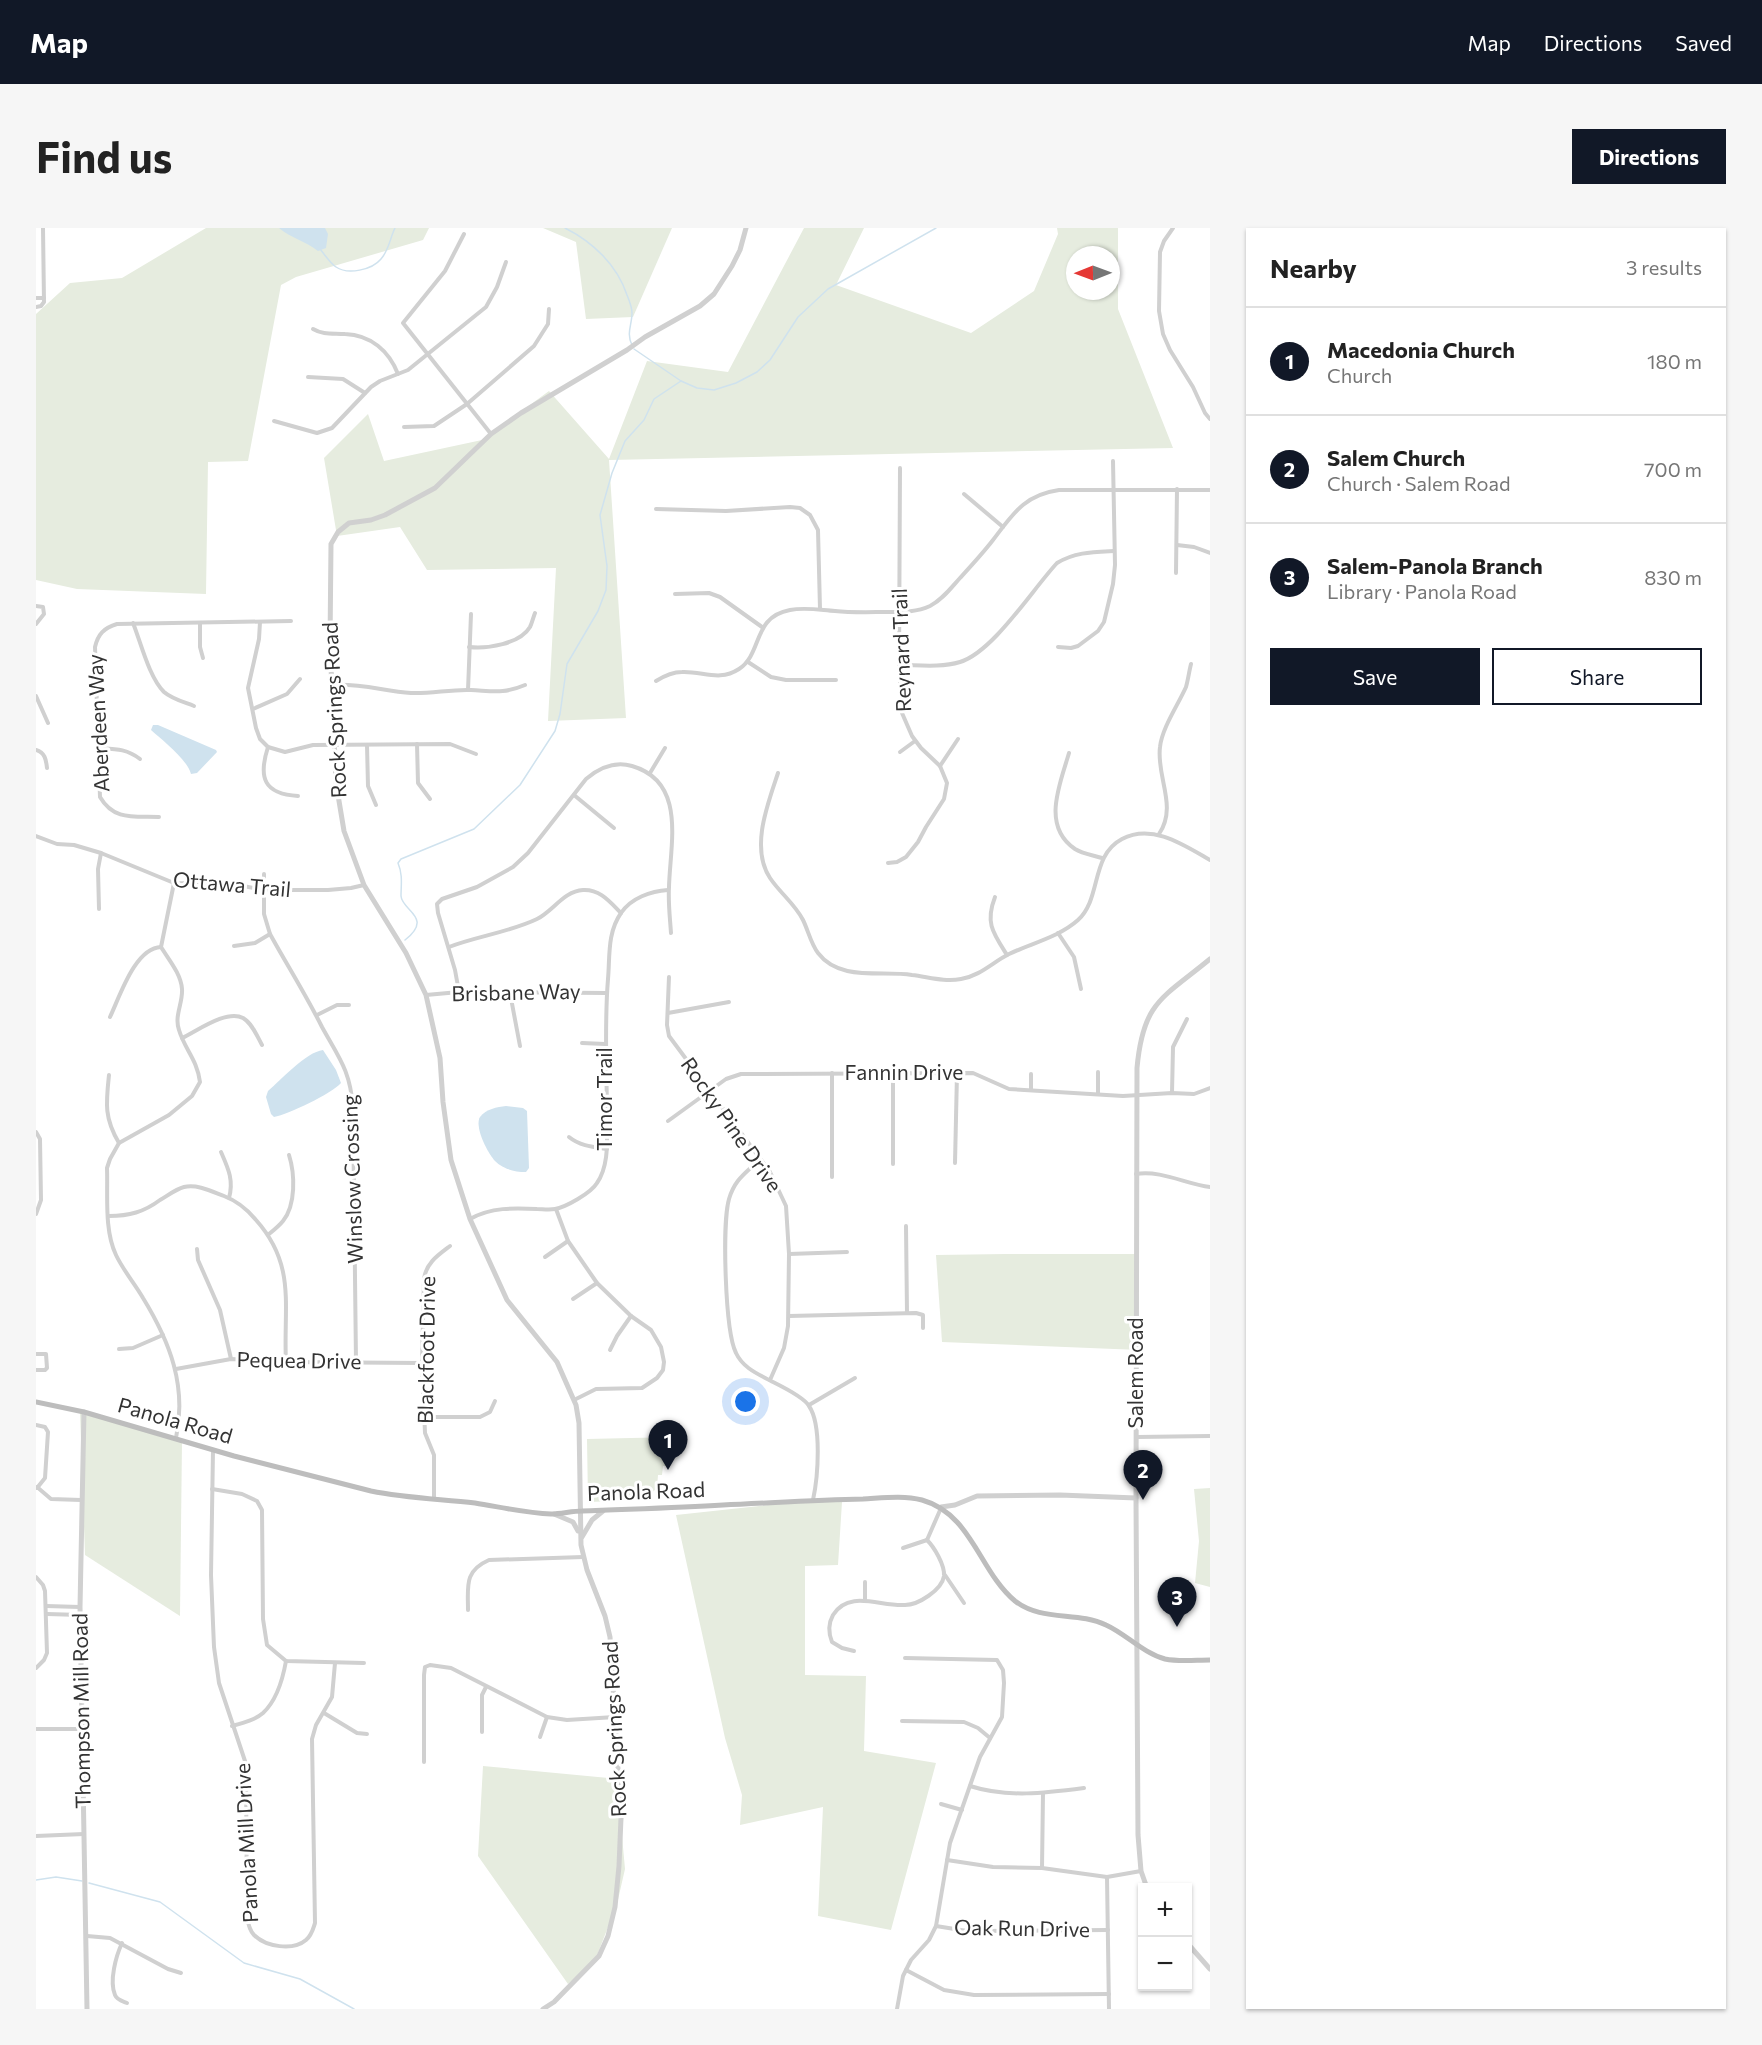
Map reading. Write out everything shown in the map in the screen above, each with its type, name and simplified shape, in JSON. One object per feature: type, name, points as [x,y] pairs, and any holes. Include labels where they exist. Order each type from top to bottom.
[{"type":"main road","name":"Panola Road","points":[[36,1402],[84,1412],[371,1491],[478,1504],[522,1512],[554,1514],[813,1500],[904,1498],[921,1500],[941,1507],[965,1530],[1002,1588],[1015,1600],[1040,1613],[1092,1620],[1106,1625],[1137,1645],[1165,1659],[1210,1660]]},
{"type":"street","points":[[36,306],[43,304],[44,298],[43,228]]},
{"type":"street","name":"Rock Springs Road","points":[[543,2009],[554,2002],[599,1956],[608,1936],[615,1907],[621,1835],[610,1637],[605,1616],[583,1557],[579,1423],[574,1400],[557,1362],[507,1300],[470,1219],[451,1160],[444,1112],[440,1058],[426,995],[406,952],[364,885],[344,831],[338,802],[334,745],[330,644],[331,544],[343,527],[349,523],[371,520],[385,515],[435,488],[491,434],[639,341],[700,306],[714,294],[732,266],[740,250],[746,228]]},
{"type":"street","points":[[1173,228],[1160,252],[1160,323],[1167,345],[1210,419]]},
{"type":"street","points":[[464,234],[445,271],[403,323],[491,434]]},
{"type":"street","points":[[274,422],[309,432],[326,431],[332,428],[365,393],[380,381],[408,370],[486,307],[497,287],[506,262]]},
{"type":"street","points":[[36,298],[44,298]]},
{"type":"street","points":[[404,427],[434,426],[467,404],[534,346],[548,324],[549,309]]},
{"type":"street","points":[[313,328],[320,332],[355,334],[366,338],[384,350],[394,363],[398,374]]},
{"type":"street","points":[[309,377],[343,379],[365,393]]},
{"type":"street","points":[[1058,647],[1078,646],[1098,631],[1104,622],[1113,584],[1115,489],[1113,461]]},
{"type":"street","name":"Reynard Trail","points":[[900,468],[898,612],[902,713],[915,741],[940,766]]},
{"type":"street","points":[[1176,573],[1177,489]]},
{"type":"street","points":[[656,681],[670,674],[681,672],[722,676],[734,672],[748,662],[762,627],[777,615],[788,610],[898,612],[923,609],[939,600],[1025,502],[1042,494],[1059,490],[1210,489]]},
{"type":"street","points":[[964,494],[1002,526]]},
{"type":"street","points":[[656,509],[726,510],[790,507],[805,511],[814,519],[818,530],[820,609]]},
{"type":"street","points":[[1177,545],[1210,552]]},
{"type":"street","points":[[899,665],[946,665],[969,659],[992,641],[1057,562],[1081,553],[1114,551]]},
{"type":"street","points":[[675,594],[709,593],[720,597],[762,627]]},
{"type":"street","points":[[36,606],[43,607],[44,614],[36,624]]},
{"type":"street","points":[[468,690],[471,614]]},
{"type":"street","points":[[469,647],[494,647],[522,635],[530,627],[535,614]]},
{"type":"street","name":"Aberdeen Way","points":[[159,816],[126,816],[114,813],[106,807],[100,797],[100,748],[94,647],[97,639],[107,627],[117,624],[291,621]]},
{"type":"street","points":[[260,622],[260,639],[248,681],[258,734],[268,747],[285,752],[314,745],[450,744],[476,754]]},
{"type":"street","points":[[133,623],[155,680],[171,697],[194,706]]},
{"type":"street","points":[[200,623],[200,647],[203,658]]},
{"type":"street","points":[[748,662],[771,677],[786,680],[836,680]]},
{"type":"street","points":[[1159,834],[1163,829],[1167,804],[1159,765],[1160,747],[1187,684],[1191,664]]},
{"type":"street","points":[[253,709],[287,694],[300,679]]},
{"type":"street","points":[[333,685],[362,685],[413,693],[468,690],[501,693],[525,685]]},
{"type":"street","points":[[36,696],[48,723]]},
{"type":"street","points":[[888,863],[897,862],[906,857],[918,842],[944,799],[947,783],[940,766],[958,739]]},
{"type":"street","points":[[900,752],[915,741]]},
{"type":"street","points":[[367,744],[368,786],[376,805]]},
{"type":"street","points":[[417,744],[418,783],[430,799]]},
{"type":"street","points":[[268,747],[263,761],[263,772],[268,784],[276,793],[298,796]]},
{"type":"street","points":[[100,748],[122,749],[132,752],[140,759]]},
{"type":"street","points":[[650,773],[665,748]]},
{"type":"street","points":[[36,750],[45,757],[48,768]]},
{"type":"street","points":[[1069,753],[1054,806],[1057,824],[1062,835],[1077,850],[1102,858]]},
{"type":"street","points":[[459,992],[437,904],[442,899],[477,887],[513,867],[528,853],[579,787],[592,774],[610,765],[627,764],[650,773],[664,790],[672,814],[668,890],[671,933]]},
{"type":"street","points":[[778,773],[761,836],[761,855],[765,870],[802,919],[818,953],[825,960],[848,972],[911,974],[944,980],[962,979],[980,973],[1007,955],[1058,933],[1077,921],[1085,912],[1102,858],[1121,839],[1143,832],[1159,834],[1210,860]]},
{"type":"street","points":[[574,795],[614,828]]},
{"type":"street","name":"Ottawa Trail","points":[[36,836],[100,853],[174,883],[233,884],[264,890],[328,890],[364,885]]},
{"type":"street","points":[[99,909],[100,853]]},
{"type":"street","name":"Winslow Crossing","points":[[264,874],[264,914],[270,934],[343,1064],[352,1090],[356,1362]]},
{"type":"street","points":[[174,883],[161,947],[179,978],[182,988],[177,1020],[178,1030],[198,1067],[200,1082],[197,1089],[169,1114],[119,1143],[108,1168],[110,1235],[116,1255],[163,1335],[176,1369],[180,1409],[177,1438]]},
{"type":"street","points":[[449,947],[538,919],[573,892],[591,890],[600,894],[621,913],[644,895],[658,890],[668,890]]},
{"type":"street","points":[[995,897],[990,921],[1007,955]]},
{"type":"street","name":"Timor Trail","points":[[470,1219],[481,1212],[506,1208],[556,1209],[585,1195],[598,1182],[604,1168],[607,1149],[606,1044],[611,935],[621,913]]},
{"type":"street","points":[[1058,933],[1074,957],[1081,989]]},
{"type":"street","points":[[234,946],[255,943],[270,934]]},
{"type":"street","points":[[110,1017],[143,954],[154,947],[161,947]]},
{"type":"street","name":"Salem Road","points":[[1146,1883],[1141,1871],[1139,1850],[1137,1645],[1135,1174],[1139,1044],[1148,1017],[1165,995],[1210,959]]},
{"type":"street","name":"Rocky Pine Drive","points":[[669,977],[667,1025],[669,1036],[774,1179],[786,1206],[789,1316],[784,1348],[771,1380]]},
{"type":"street","name":"Brisbane Way","points":[[426,995],[459,992],[607,993]]},
{"type":"street","points":[[510,993],[520,1046]]},
{"type":"street","points":[[668,1013],[729,1002]]},
{"type":"street","points":[[316,1015],[337,1005],[348,1005]]},
{"type":"street","points":[[182,1038],[219,1019],[236,1016],[250,1023],[262,1045]]},
{"type":"street","points":[[1172,1093],[1173,1047],[1187,1019]]},
{"type":"street","points":[[582,1043],[606,1044]]},
{"type":"street","points":[[1098,1072],[1098,1094]]},
{"type":"street","points":[[832,1073],[832,1177]]},
{"type":"street","points":[[956,1163],[957,1073]]},
{"type":"street","name":"Fannin Drive","points":[[668,1121],[726,1079],[741,1074],[973,1073],[1009,1089],[1098,1094],[1194,1094],[1210,1088]]},
{"type":"street","points":[[893,1074],[893,1164]]},
{"type":"street","points":[[1031,1074],[1031,1090]]},
{"type":"street","points":[[109,1075],[106,1103],[110,1127],[119,1143]]},
{"type":"street","points":[[36,1132],[40,1139],[38,1150],[41,1200],[36,1214]]},
{"type":"street","points":[[569,1137],[587,1146],[607,1149]]},
{"type":"street","points":[[221,1152],[231,1178],[229,1198]]},
{"type":"street","points":[[269,1234],[284,1220],[288,1212],[293,1182],[289,1155]]},
{"type":"street","points":[[759,1160],[738,1180],[727,1208],[729,1330],[736,1353],[744,1364],[809,1405],[816,1423],[817,1466],[813,1500]]},
{"type":"street","points":[[1135,1174],[1158,1174],[1210,1187]]},
{"type":"street","points":[[109,1216],[126,1216],[146,1210],[167,1195],[184,1187],[201,1187],[245,1207],[269,1234],[284,1272],[287,1295],[286,1362]]},
{"type":"street","points":[[556,1209],[568,1240],[597,1283],[631,1316],[651,1330],[662,1347],[663,1370],[657,1378],[642,1388],[596,1389],[574,1400]]},
{"type":"street","points":[[906,1226],[907,1313]]},
{"type":"street","points":[[545,1257],[568,1240]]},
{"type":"street","name":"Blackfoot Drive","points":[[434,1498],[434,1455],[425,1433],[422,1363],[425,1272],[433,1258],[450,1246]]},
{"type":"street","points":[[197,1249],[198,1260],[220,1310],[231,1359]]},
{"type":"street","points":[[789,1254],[847,1252]]},
{"type":"street","points":[[573,1299],[597,1283]]},
{"type":"street","points":[[789,1316],[916,1313],[923,1315],[923,1328]]},
{"type":"street","points":[[610,1350],[631,1316]]},
{"type":"street","points":[[119,1349],[133,1348],[163,1335]]},
{"type":"street","points":[[36,1354],[46,1354],[48,1368],[36,1370]]},
{"type":"street","name":"Pequea Drive","points":[[176,1369],[231,1359],[286,1362],[422,1363]]},
{"type":"street","points":[[809,1405],[855,1378]]},
{"type":"street","points":[[425,1417],[480,1417],[490,1412],[495,1401]]},
{"type":"street","name":"Thompson Mill Road","points":[[84,1412],[80,1607],[87,2009]]},
{"type":"street","points":[[36,1425],[45,1427],[48,1432],[45,1478],[37,1487],[51,1499],[81,1500]]},
{"type":"street","points":[[1137,1437],[1210,1436]]},
{"type":"street","name":"Panola Mill Drive","points":[[213,1449],[214,1647],[219,1683],[246,1764],[247,1917],[254,1935],[266,1942],[279,1945],[296,1945],[305,1941],[312,1934],[315,1923],[312,1740],[316,1725],[334,1689],[335,1663]]},
{"type":"street","points":[[212,1489],[242,1494],[257,1501],[262,1510],[265,1639],[270,1649],[286,1661],[364,1663]]},
{"type":"street","points":[[903,1548],[927,1540],[941,1507],[955,1505],[970,1498],[1060,1495],[1136,1498]]},
{"type":"street","points":[[950,1515],[955,1505]]},
{"type":"street","points":[[581,1538],[592,1520],[603,1511]]},
{"type":"street","points":[[554,1514],[573,1522],[581,1538]]},
{"type":"street","points":[[927,1540],[938,1556],[944,1575],[964,1603]]},
{"type":"street","points":[[468,1610],[467,1583],[475,1568],[489,1560],[583,1557]]},
{"type":"street","points":[[854,1651],[832,1642],[829,1627],[835,1613],[842,1605],[865,1600],[905,1605],[917,1603],[935,1591],[943,1581],[944,1575]]},
{"type":"street","points":[[36,1577],[43,1585],[46,1606],[46,1653],[44,1660],[36,1668]]},
{"type":"street","points":[[865,1582],[865,1600]]},
{"type":"street","points":[[46,1606],[80,1607]]},
{"type":"street","points":[[46,1614],[81,1615]]},
{"type":"street","points":[[897,2009],[906,1970],[911,1960],[929,1940],[936,1926],[947,1860],[962,1810],[980,1757],[1002,1717],[1004,1701],[1003,1670],[997,1660],[905,1658]]},
{"type":"street","points":[[232,1726],[254,1719],[264,1712],[280,1683],[286,1661]]},
{"type":"street","points":[[424,1762],[425,1667],[430,1665],[445,1666],[547,1717],[567,1720],[615,1717]]},
{"type":"street","points":[[482,1732],[482,1695],[486,1687]]},
{"type":"street","points":[[324,1713],[357,1734],[367,1734]]},
{"type":"street","points":[[540,1737],[547,1717]]},
{"type":"street","points":[[902,1721],[964,1722],[978,1728],[990,1738]]},
{"type":"street","points":[[36,1729],[82,1729]]},
{"type":"street","points":[[970,1786],[1000,1793],[1043,1793],[1084,1788]]},
{"type":"street","points":[[1042,1868],[1043,1793]]},
{"type":"street","points":[[941,1804],[962,1810]]},
{"type":"street","points":[[36,1836],[84,1834]]},
{"type":"street","points":[[947,1860],[993,1867],[1042,1868],[1107,1876],[1141,1871]]},
{"type":"street","points":[[1107,1876],[1109,2009]]},
{"type":"street","name":"Oak Run Drive","points":[[936,1926],[967,1931],[1108,1930]]},
{"type":"street","points":[[87,1936],[110,1938],[168,1969],[181,1973]]},
{"type":"street","points":[[122,1943],[116,1956],[114,1995],[118,2000],[127,2003]]},
{"type":"street","points":[[1192,1949],[1210,1969]]},
{"type":"street","points":[[906,1970],[944,1990],[974,1995],[1109,1994]]},
{"type":"street","points":[[554,2002],[559,2009]]},
{"type":"shaded area","points":[[206,228],[429,228],[423,240],[296,277],[281,285],[248,461],[208,462],[206,594],[77,589],[36,580],[36,314],[70,283],[122,278]]},
{"type":"shaded area","points":[[543,228],[672,228],[633,317],[586,319],[576,242]]},
{"type":"shaded area","points":[[804,228],[864,228],[836,285],[971,333],[1034,291],[1058,234],[1057,228],[1118,228],[1118,246],[1066,246],[1066,300],[1118,300],[1118,309],[1173,448],[609,460],[626,718],[548,721],[556,568],[427,570],[400,527],[337,536],[324,458],[368,414],[384,461],[482,440],[549,391],[609,459],[647,361],[728,372]]},
{"type":"shaded area","points":[[1139,1254],[1139,1350],[942,1342],[936,1255]]},
{"type":"shaded area","points":[[80,1412],[182,1441],[180,1616],[85,1555]]},
{"type":"shaded area","points":[[675,1437],[673,1456],[667,1455],[667,1466],[663,1466],[662,1475],[658,1475],[657,1488],[644,1500],[588,1502],[587,1439]]},
{"type":"shaded area","points":[[1210,1488],[1210,1587],[1195,1583],[1199,1541],[1194,1489]]},
{"type":"shaded area","points":[[815,1500],[842,1502],[838,1565],[805,1566],[805,1675],[866,1676],[864,1751],[936,1763],[891,1930],[818,1916],[823,1807],[740,1825],[742,1795],[725,1738],[676,1515]]},
{"type":"shaded area","points":[[483,1766],[619,1779],[624,1808],[622,1836],[625,1869],[617,1904],[594,1963],[568,1984],[478,1856]]},
{"type":"water","points":[[279,228],[325,228],[328,234],[326,248],[318,251]]},
{"type":"water","points":[[153,725],[158,725],[217,752],[197,773],[191,774],[179,756],[151,730]]},
{"type":"water","points":[[323,1050],[336,1070],[341,1083],[309,1103],[274,1117],[266,1097],[268,1091],[302,1061]]},
{"type":"water","points":[[506,1106],[523,1108],[527,1111],[529,1168],[526,1172],[509,1170],[498,1164],[489,1153],[480,1133],[479,1121],[482,1114]]},
{"type":"waterway","points":[[320,249],[336,267],[347,271],[360,270],[377,263],[384,255],[395,228]]},
{"type":"waterway","points":[[565,228],[594,247],[610,264],[623,284],[632,308],[629,333],[632,345]]},
{"type":"waterway","points":[[634,349],[681,381],[697,388],[714,390],[736,383],[757,372],[770,360],[798,317],[828,289],[936,228]]},
{"type":"waterway","points":[[405,940],[417,926],[417,920],[401,896],[401,876],[398,863],[401,859],[474,829],[520,785],[555,731],[560,714],[567,664],[598,611],[606,590],[607,566],[600,515],[612,473],[625,441],[644,420],[654,399],[681,381]]},
{"type":"waterway","points":[[36,1880],[56,1877],[82,1881]]},
{"type":"waterway","points":[[89,1883],[160,1902],[244,1963],[300,1979],[354,2009]]},
{"type":"place","name":"Macedonia Church","points":[[668,1470]]},
{"type":"place","name":"Salem Church","points":[[1143,1500]]},
{"type":"place","name":"Salem-Panola Branch","points":[[1177,1627]]}]
